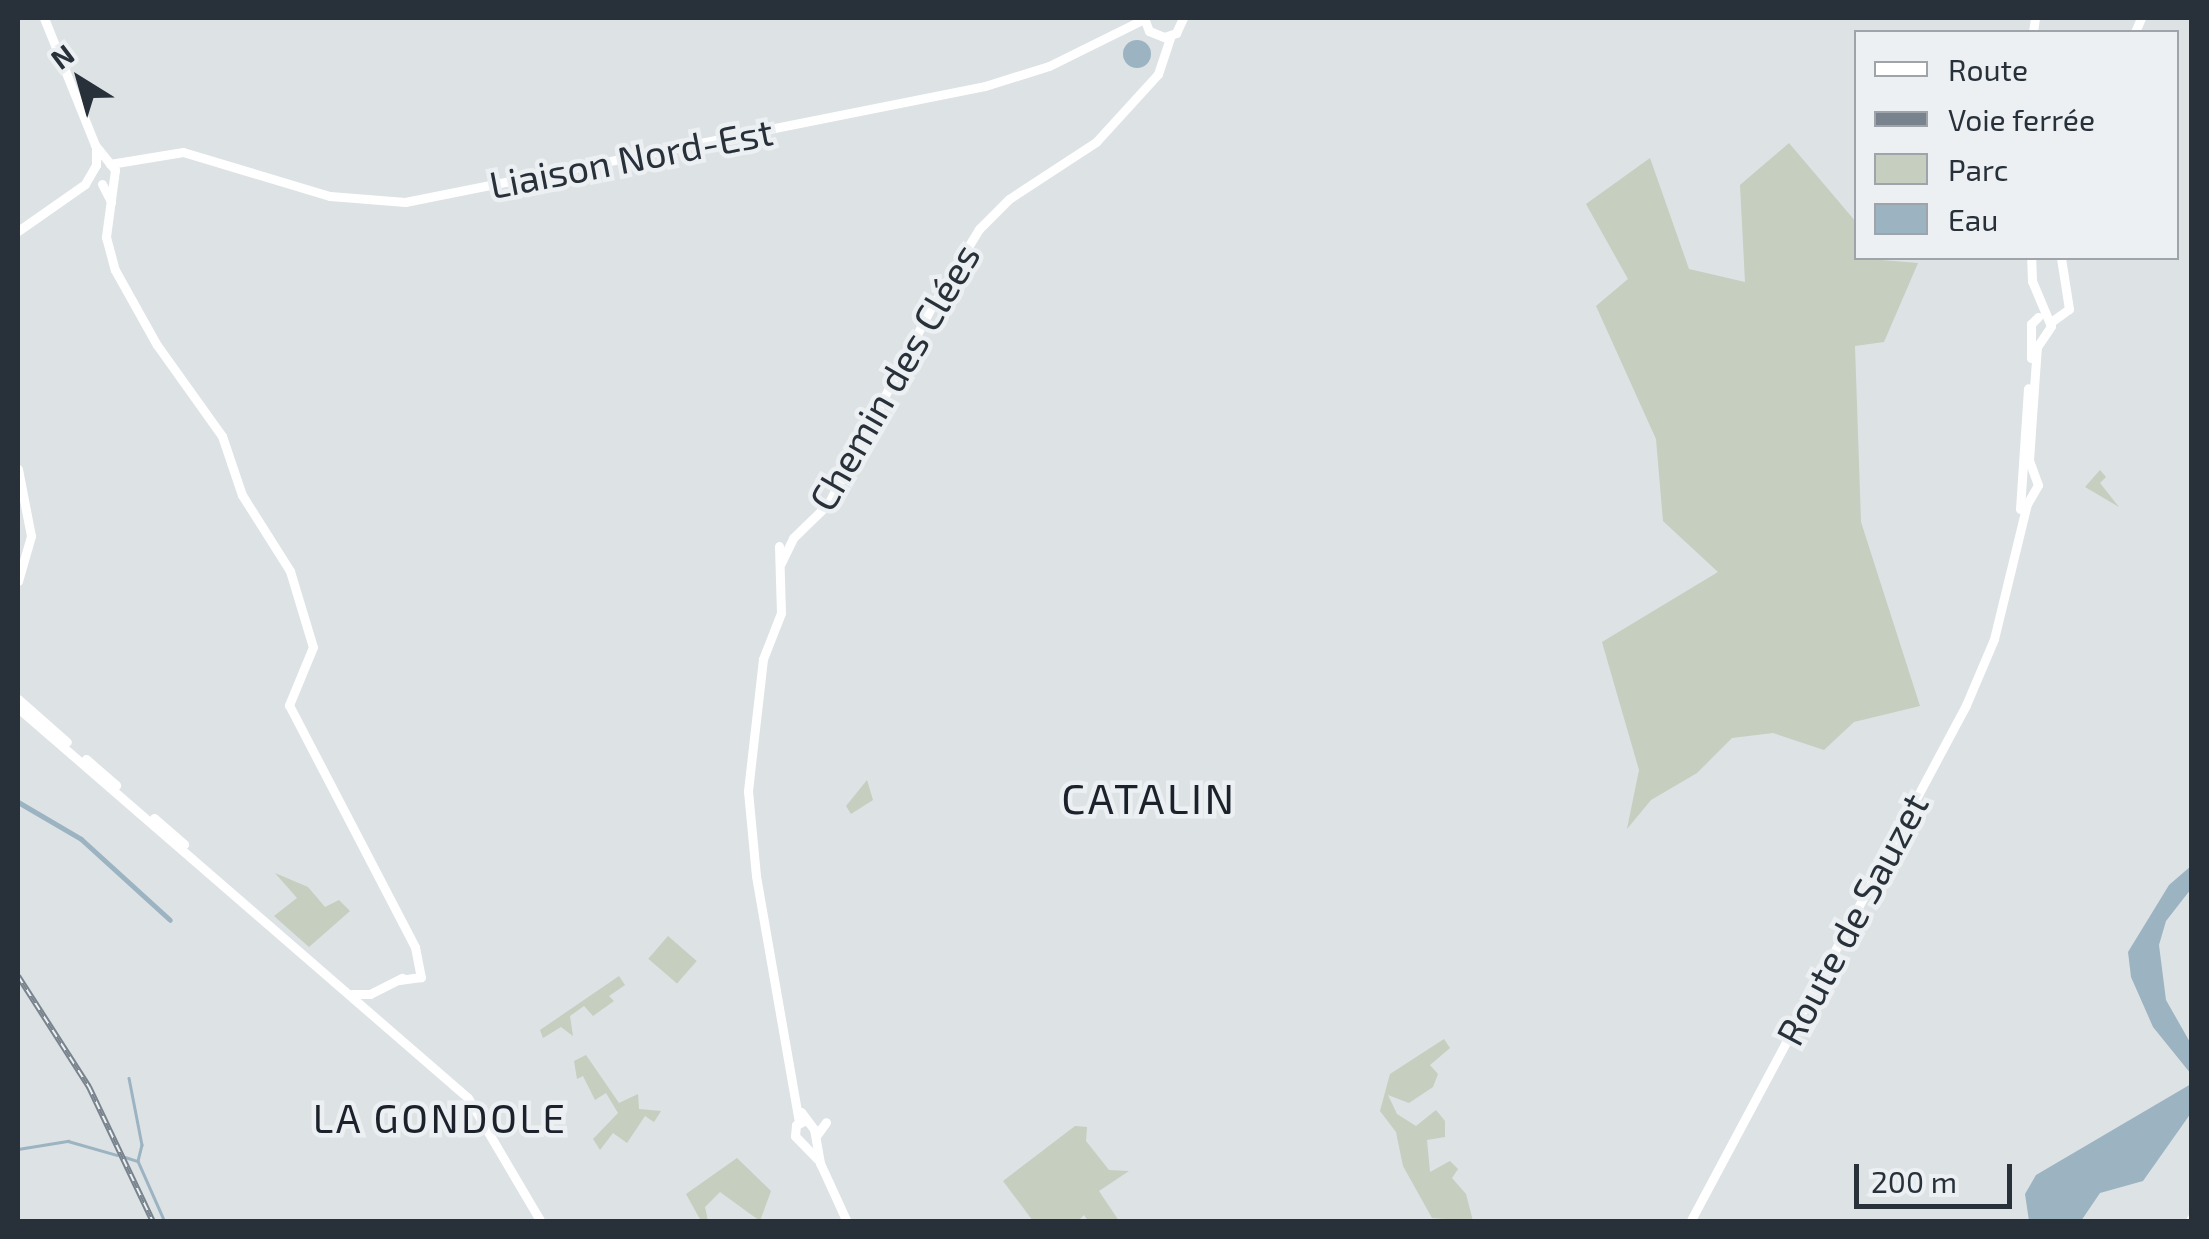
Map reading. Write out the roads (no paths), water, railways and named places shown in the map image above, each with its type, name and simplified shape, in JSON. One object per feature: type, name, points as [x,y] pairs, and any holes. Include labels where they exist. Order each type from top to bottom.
[{"type":"main road","points":[[44,18],[104,173],[112,204],[106,237],[116,270],[157,345],[222,436],[242,495],[290,571],[313,647],[293,692],[292,716],[414,947],[421,971],[383,988],[369,1003]]},
{"type":"main road","points":[[1144,18],[1154,33],[1163,62]]},
{"type":"main road","name":"Liaison Nord-Est","points":[[104,173],[134,158],[175,151],[208,155],[330,196],[404,202],[985,86],[1124,33],[1144,18]]},
{"type":"main road","name":"Chemin des Clées","points":[[805,1120],[756,876],[748,791],[763,659],[781,613],[785,544],[828,504],[932,306],[979,229],[1009,199],[1096,142],[1163,62],[1171,36],[1183,18]]},
{"type":"main road","name":"Liaison Nord-Est","points":[[1124,33],[1171,36]]},
{"type":"main road","points":[[18,231],[104,173]]},
{"type":"main road","points":[[2026,493],[2038,336],[2045,319],[2030,260]]},
{"type":"main road","points":[[2038,336],[2045,319],[2069,309],[2061,260]]},
{"type":"main road","points":[[18,469],[31,536],[18,582]]},
{"type":"main road","points":[[2026,493],[2038,486],[2027,471]]},
{"type":"main road","name":"Route de Sauzet","points":[[1690,1222],[1966,705],[2002,610],[2026,493]]},
{"type":"main road","points":[[18,699],[247,904]]},
{"type":"main road","points":[[18,708],[339,984],[369,1003],[383,1023],[474,1103],[540,1222]]},
{"type":"main road","points":[[805,1120],[826,1122],[812,1142],[795,1136],[805,1120]]},
{"type":"main road","points":[[812,1142],[847,1222]]},
{"type":"water","points":[[1137,40],[1147,44],[1151,54],[1147,64],[1137,68],[1127,64],[1123,54],[1127,44]]},
{"type":"water","points":[[2191,866],[2191,889],[2166,921],[2159,945],[2166,1000],[2191,1044],[2191,1074],[2153,1027],[2131,977],[2128,952],[2169,885]]},
{"type":"water","points":[[2191,1084],[2191,1113],[2143,1181],[2100,1193],[2081,1221],[2029,1221],[2025,1194],[2036,1175]]},
{"type":"waterway","points":[[18,802],[81,839],[170,920]]},
{"type":"waterway","points":[[129,1078],[142,1145],[138,1161],[165,1222]]},
{"type":"waterway","points":[[18,1149],[68,1141],[117,1155]]},
{"type":"waterway","points":[[125,1157],[137,1161]]},
{"type":"railway","points":[[18,976],[89,1087],[153,1222]]},
{"type":"district","name":"CATALIN","points":[[1149,797]]},
{"type":"district","name":"LA GONDOLE","points":[[440,1117]]}]
